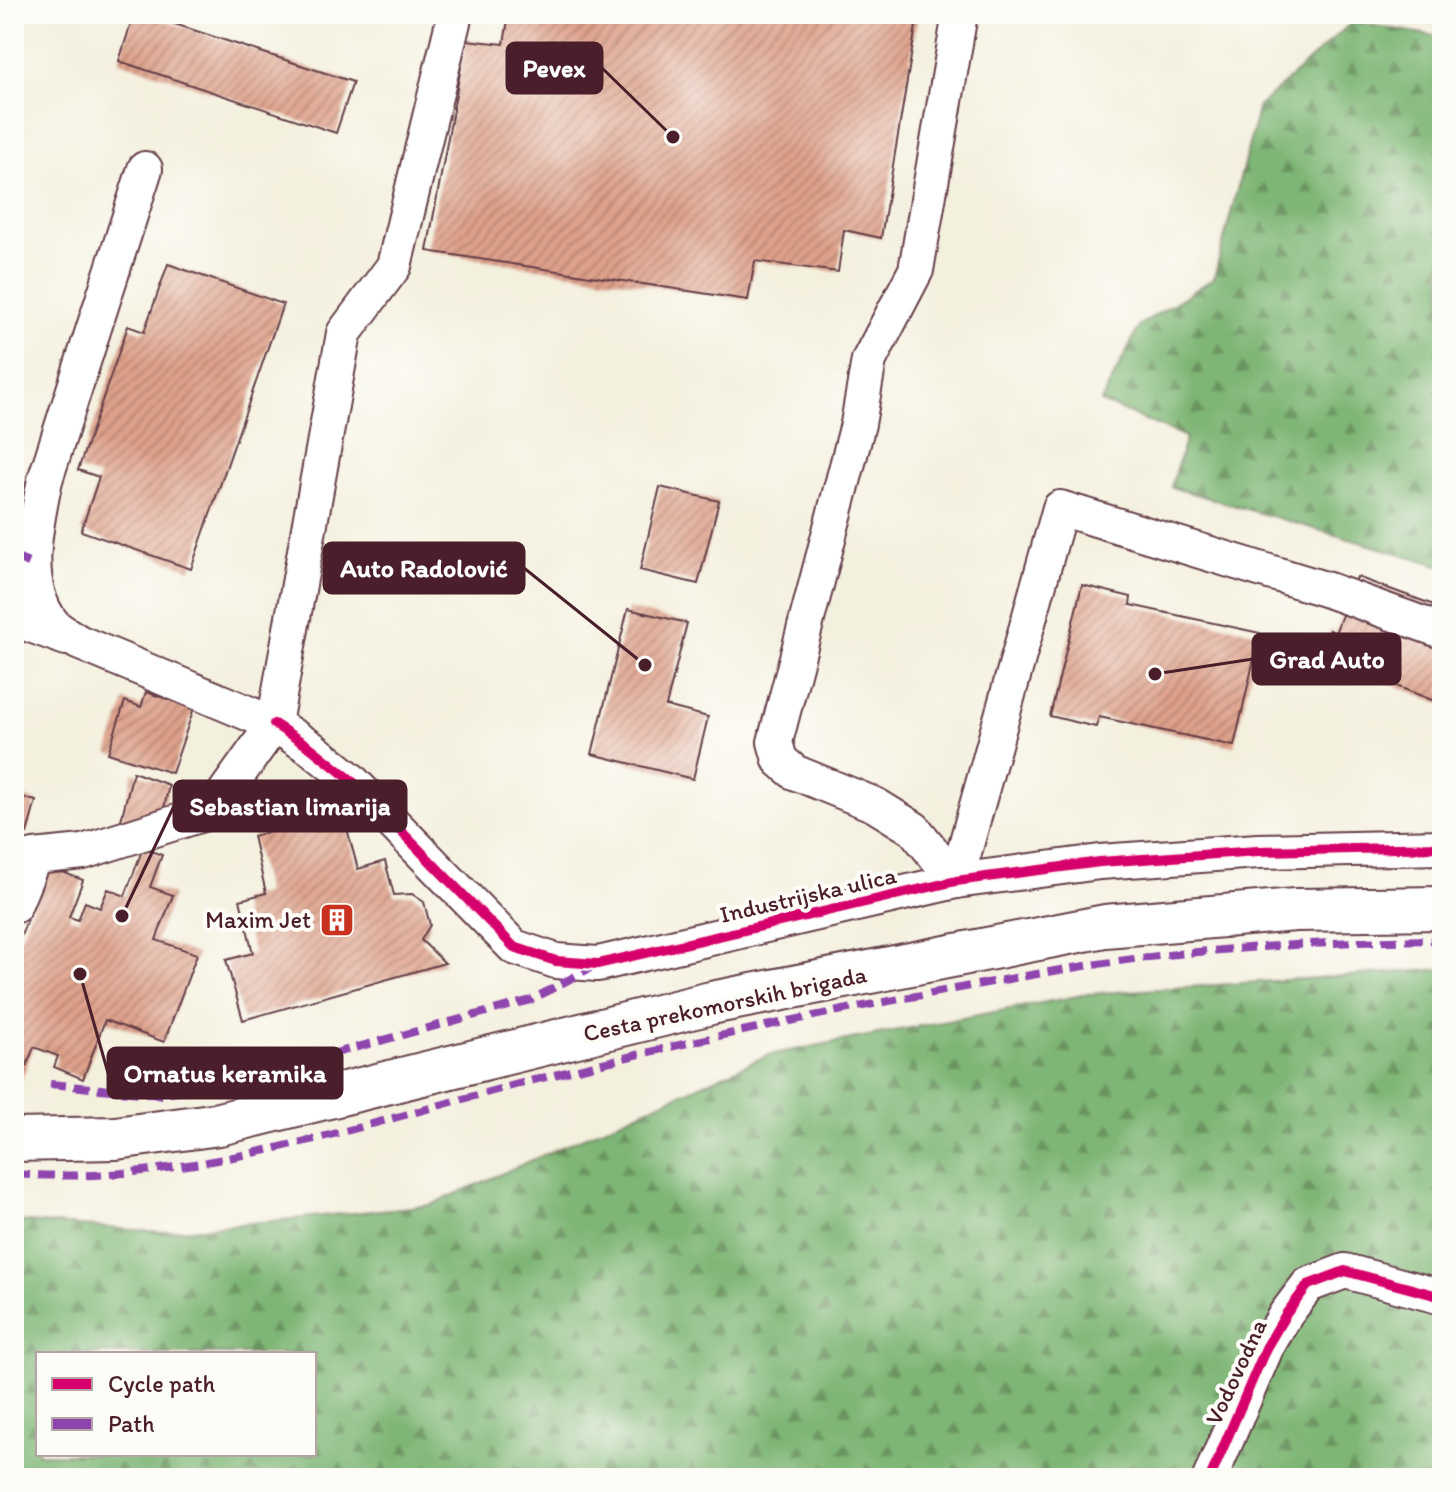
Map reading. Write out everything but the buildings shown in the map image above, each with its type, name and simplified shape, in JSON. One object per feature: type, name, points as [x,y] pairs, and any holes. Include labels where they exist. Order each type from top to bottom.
[{"type":"main road","name":"Cesta prekomorskih brigada","points":[[14,1140],[116,1138],[219,1124],[711,1003],[1105,926],[1295,910],[1442,908]]},
{"type":"street","points":[[14,906],[34,857],[83,852],[212,811],[274,724],[344,333],[394,266],[455,14]]},
{"type":"street","points":[[956,881],[914,829],[875,805],[794,772],[780,760],[775,742],[858,424],[869,360],[916,270],[960,14]]},
{"type":"street","points":[[78,642],[53,624],[37,596],[34,565],[36,524],[45,480],[145,169]]},
{"type":"street","points":[[956,881],[1060,508],[1328,590],[1442,631]]},
{"type":"street","name":"Industrijska ulica","points":[[14,619],[78,642],[274,724],[351,780],[514,947],[556,961],[598,964],[956,881],[1100,862],[1227,853],[1442,847]]},
{"type":"street","name":"Vodovodna","points":[[1210,1478],[1266,1348],[1308,1285],[1345,1271],[1442,1297]]},
{"type":"green space","points":[[1352,22],[1442,37],[1442,566],[1171,487],[1186,437],[1101,402],[1140,325],[1214,278],[1259,106]]},
{"type":"green space","points":[[1442,969],[1442,1478],[14,1478],[14,1221],[162,1232],[431,1205],[768,1055],[1088,994]]},
{"type":"railway","points":[[14,24],[20,14]]},
{"type":"marked path","points":[[14,557],[34,565]]},
{"type":"marked path","points":[[14,1174],[82,1175],[150,1170],[217,1160],[285,1146],[550,1076],[699,1041],[849,1009],[1080,967],[1229,949],[1442,940]]},
{"type":"marked path","points":[[50,1084],[160,1095],[229,1082],[531,1000],[594,966]]},
{"type":"cycle path","points":[[274,724],[351,780],[514,947],[556,961],[598,964],[956,881],[1100,862],[1258,851],[1442,847]]},
{"type":"cycle path","points":[[1210,1478],[1266,1348],[1308,1285],[1345,1271],[1442,1297]]},
{"type":"place","name":"Pevex","points":[[673,137]]},
{"type":"place","name":"Auto Radolović","points":[[645,665]]},
{"type":"place","name":"Grad Auto","points":[[1155,674]]},
{"type":"place","name":"Sebastian limarija","points":[[122,916]]},
{"type":"place","name":"Maxim Jet","points":[[337,920]]},
{"type":"place","name":"Ornatus keramika","points":[[80,974]]}]
